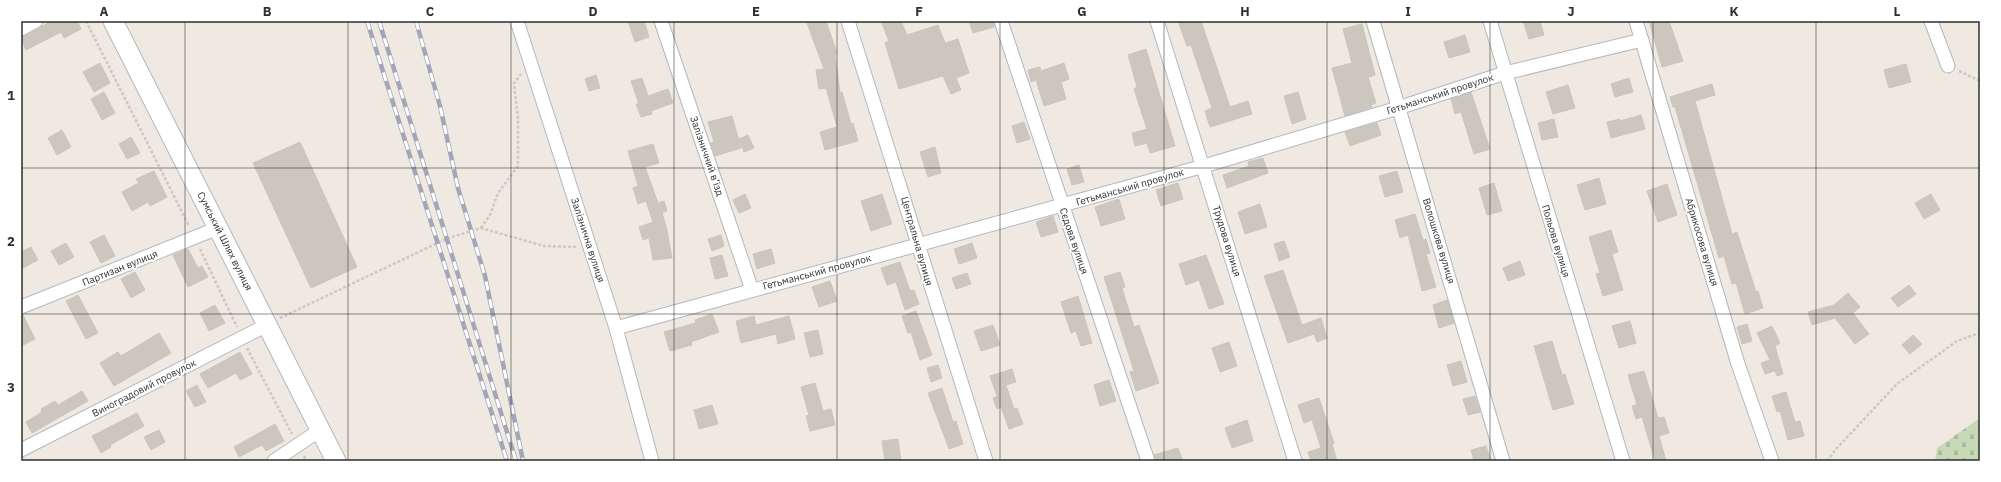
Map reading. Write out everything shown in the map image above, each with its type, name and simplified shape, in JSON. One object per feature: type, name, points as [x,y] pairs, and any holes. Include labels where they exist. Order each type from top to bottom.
[{"type":"main road","name":"Сумський Шлях вулиця","points":[[113,21],[336,461]]},
{"type":"street","points":[[21,29],[36,21]]},
{"type":"street","name":"Залізнична вулиця","points":[[517,21],[616,328],[652,461]]},
{"type":"street","name":"Залізничний в’їзд","points":[[661,21],[752,290]]},
{"type":"street","name":"Центральна вулиця","points":[[848,21],[918,245],[929,285],[986,461]]},
{"type":"street","name":"Сєдова вулиця","points":[[1002,21],[1062,207],[1148,461]]},
{"type":"street","name":"Трудова вулиця","points":[[1157,21],[1204,166],[1295,461]]},
{"type":"street","name":"Волошкова вулиця","points":[[1373,21],[1398,108],[1444,255],[1503,461]]},
{"type":"street","name":"Польова вулиця","points":[[1490,21],[1623,461]]},
{"type":"street","name":"Абрикосова вулиця","points":[[1636,21],[1738,364],[1772,461]]},
{"type":"street","points":[[1931,21],[1948,66]]},
{"type":"street","name":"Гетьманський провулок","points":[[616,328],[1062,207],[1398,108],[1506,73],[1642,40]]},
{"type":"street","name":"Партизан вулиця","points":[[21,307],[218,228]]},
{"type":"street","name":"Виноградовий провулок","points":[[21,450],[267,325]]},
{"type":"street","points":[[274,461],[320,430]]},
{"type":"path","points":[[481,228],[490,215],[498,193],[518,166],[518,119],[514,83],[530,62]]},
{"type":"path","points":[[1948,66],[1980,80]]},
{"type":"path","points":[[267,325],[446,239],[481,228],[544,246],[571,248],[589,244]]},
{"type":"path","points":[[1827,461],[1837,448],[1897,384],[1957,341],[1980,333]]},
{"type":"green space","points":[[1980,418],[1980,461],[1935,461],[1937,448]]},
{"type":"building","points":[[52,21],[82,21],[78,23],[81,29],[64,38],[61,32],[26,50],[21,38]]},
{"type":"building","points":[[628,21],[644,21],[649,37],[635,42]]},
{"type":"building","points":[[814,21],[826,21],[837,53],[835,54],[840,93],[842,92],[851,124],[853,123],[858,141],[825,150],[820,132],[837,127],[826,88],[819,89],[816,70],[824,69],[807,23]]},
{"type":"building","points":[[881,21],[901,21],[907,35],[938,25],[945,43],[958,39],[969,73],[956,78],[961,90],[951,94],[943,76],[899,89],[885,43],[889,41]]},
{"type":"building","points":[[969,21],[993,21],[994,27],[973,33]]},
{"type":"building","points":[[1178,21],[1201,21],[1230,107],[1248,101],[1252,114],[1210,127],[1205,111],[1212,108],[1191,45],[1187,46]]},
{"type":"building","points":[[1523,21],[1540,21],[1544,35],[1529,39]]},
{"type":"building","points":[[1649,21],[1669,21],[1683,61],[1662,67]]},
{"type":"building","points":[[1362,24],[1375,75],[1368,77],[1376,103],[1371,105],[1372,107],[1345,116],[1332,68],[1352,63],[1343,29]]},
{"type":"building","points":[[1465,35],[1470,52],[1449,58],[1444,42]]},
{"type":"building","points":[[1146,49],[1175,146],[1150,153],[1147,143],[1135,146],[1132,133],[1147,129],[1134,89],[1137,87],[1128,55]]},
{"type":"building","points":[[100,63],[110,83],[94,92],[83,72]]},
{"type":"building","points":[[1064,63],[1069,79],[1061,82],[1066,99],[1044,106],[1036,80],[1031,82],[1028,70],[1040,67],[1041,71]]},
{"type":"building","points":[[1906,64],[1911,82],[1889,88],[1884,70]]},
{"type":"building","points":[[596,75],[600,88],[589,91],[585,79]]},
{"type":"building","points":[[642,78],[648,96],[668,89],[673,103],[651,111],[652,114],[641,117],[636,104],[639,104],[631,81]]},
{"type":"building","points":[[1629,78],[1633,92],[1615,97],[1611,84]]},
{"type":"building","points":[[1712,84],[1715,95],[1695,101],[1732,234],[1737,232],[1756,292],[1758,291],[1763,308],[1745,314],[1736,283],[1732,284],[1724,256],[1719,258],[1675,107],[1673,107],[1670,97]]},
{"type":"building","points":[[1568,85],[1575,108],[1553,114],[1546,92]]},
{"type":"building","points":[[104,92],[115,113],[102,120],[91,99]]},
{"type":"building","points":[[1298,92],[1306,119],[1292,124],[1284,96]]},
{"type":"building","points":[[1471,92],[1490,149],[1474,154],[1461,112],[1455,114],[1451,99]]},
{"type":"building","points":[[1641,115],[1645,129],[1611,138],[1607,122],[1620,119],[1620,121]]},
{"type":"building","points":[[732,116],[741,148],[715,156],[711,143],[714,142],[708,122]]},
{"type":"building","points":[[1554,119],[1558,137],[1542,140],[1538,123]]},
{"type":"building","points":[[1024,122],[1030,139],[1017,143],[1012,126]]},
{"type":"building","points":[[1377,123],[1381,135],[1350,146],[1345,132]]},
{"type":"building","points":[[62,130],[71,147],[57,155],[48,138]]},
{"type":"building","points":[[748,135],[754,148],[744,152],[739,139]]},
{"type":"building","points":[[131,137],[140,153],[127,159],[119,144]]},
{"type":"building","points":[[300,142],[357,267],[311,288],[253,163]]},
{"type":"building","points":[[653,144],[659,163],[645,167],[658,203],[664,201],[667,211],[662,213],[672,258],[653,260],[649,238],[643,240],[639,227],[653,222],[646,201],[638,204],[633,188],[638,186],[628,151]]},
{"type":"building","points":[[935,147],[941,173],[928,177],[920,152]]},
{"type":"building","points":[[1263,158],[1268,173],[1227,188],[1223,175],[1249,166],[1248,162]]},
{"type":"building","points":[[1079,165],[1084,182],[1072,185],[1067,169]]},
{"type":"building","points":[[154,171],[167,197],[150,206],[148,202],[132,211],[122,192],[139,183],[136,179]]},
{"type":"building","points":[[1397,171],[1403,192],[1385,197],[1379,176]]},
{"type":"building","points":[[1599,178],[1606,204],[1585,210],[1577,185]]},
{"type":"building","points":[[1178,183],[1183,199],[1161,206],[1156,190]]},
{"type":"building","points":[[1494,183],[1502,211],[1487,215],[1479,188]]},
{"type":"building","points":[[1667,184],[1677,215],[1658,222],[1647,191]]},
{"type":"building","points":[[745,194],[751,208],[739,213],[733,200]]},
{"type":"building","points":[[882,194],[892,224],[871,231],[861,201]]},
{"type":"building","points":[[1931,194],[1940,210],[1924,219],[1915,203]]},
{"type":"building","points":[[1119,199],[1125,219],[1101,226],[1095,207]]},
{"type":"building","points":[[1260,204],[1267,227],[1245,234],[1238,212]]},
{"type":"building","points":[[1415,214],[1423,240],[1426,239],[1430,253],[1426,254],[1436,287],[1422,291],[1408,235],[1400,238],[1395,220]]},
{"type":"building","points":[[1053,216],[1058,232],[1041,237],[1036,222]]},
{"type":"building","points":[[1611,230],[1618,252],[1612,254],[1623,290],[1603,296],[1596,274],[1600,273],[1589,237]]},
{"type":"building","points":[[104,235],[115,256],[101,263],[90,242]]},
{"type":"building","points":[[721,235],[724,246],[712,251],[708,239]]},
{"type":"building","points":[[1284,241],[1290,257],[1279,261],[1274,244]]},
{"type":"building","points":[[66,243],[74,257],[59,265],[51,251]]},
{"type":"building","points":[[972,243],[977,258],[959,264],[954,249]]},
{"type":"building","points":[[31,247],[38,260],[21,269],[21,252]]},
{"type":"building","points":[[188,249],[198,268],[202,266],[208,277],[188,287],[173,255]]},
{"type":"building","points":[[771,249],[775,263],[757,269],[753,254]]},
{"type":"building","points":[[722,255],[728,276],[715,279],[710,258]]},
{"type":"building","points":[[1206,255],[1224,304],[1209,309],[1199,280],[1186,285],[1179,264]]},
{"type":"building","points":[[1520,261],[1525,275],[1508,281],[1503,268]]},
{"type":"building","points":[[900,262],[910,291],[914,290],[919,304],[905,310],[896,282],[887,285],[881,268]]},
{"type":"building","points":[[1283,270],[1302,325],[1321,318],[1327,338],[1317,342],[1314,334],[1288,343],[1264,276]]},
{"type":"building","points":[[135,272],[145,290],[131,298],[121,279]]},
{"type":"building","points":[[1120,272],[1125,287],[1122,288],[1134,327],[1139,325],[1159,383],[1136,391],[1130,372],[1134,371],[1104,277]]},
{"type":"building","points":[[967,273],[971,284],[956,289],[952,278]]},
{"type":"building","points":[[830,281],[837,301],[819,307],[812,287]]},
{"type":"building","points":[[1909,285],[1916,294],[1898,307],[1891,298]]},
{"type":"building","points":[[1848,293],[1860,307],[1853,313],[1869,334],[1855,344],[1835,318],[1812,325],[1808,312],[1834,305]]},
{"type":"building","points":[[78,295],[98,333],[86,339],[66,301]]},
{"type":"building","points":[[1078,296],[1092,343],[1081,346],[1076,331],[1071,333],[1061,302]]},
{"type":"building","points":[[1447,300],[1454,323],[1439,328],[1433,305]]},
{"type":"building","points":[[215,305],[225,323],[209,331],[200,313]]},
{"type":"building","points":[[916,311],[932,355],[920,360],[911,332],[908,333],[902,316]]},
{"type":"building","points":[[712,314],[719,332],[691,342],[692,345],[670,351],[664,332],[696,323],[695,320]]},
{"type":"building","points":[[21,315],[23,315],[35,339],[21,346]]},
{"type":"building","points":[[754,316],[756,325],[789,316],[795,339],[778,344],[776,334],[741,343],[736,321]]},
{"type":"building","points":[[1630,321],[1636,343],[1619,348],[1612,326]]},
{"type":"building","points":[[1747,324],[1752,341],[1742,344],[1737,327]]},
{"type":"building","points":[[993,325],[1000,345],[981,351],[974,331]]},
{"type":"building","points":[[1772,326],[1780,343],[1775,346],[1783,374],[1777,376],[1775,371],[1765,374],[1761,363],[1770,360],[1757,333]]},
{"type":"building","points":[[818,330],[823,354],[810,357],[804,333]]},
{"type":"building","points":[[159,333],[171,353],[114,386],[100,363],[118,352],[121,356]]},
{"type":"building","points":[[1913,335],[1922,344],[1910,354],[1902,345]]},
{"type":"building","points":[[1552,341],[1562,375],[1565,374],[1574,404],[1553,410],[1534,346]]},
{"type":"building","points":[[1229,342],[1237,366],[1220,372],[1212,348]]},
{"type":"building","points":[[240,352],[252,374],[240,380],[236,373],[208,388],[200,374]]},
{"type":"building","points":[[1461,361],[1467,382],[1453,386],[1447,365]]},
{"type":"building","points":[[938,365],[942,378],[931,382],[927,368]]},
{"type":"building","points":[[1012,369],[1016,382],[1006,385],[1014,409],[1017,408],[1023,424],[1009,429],[1001,407],[997,409],[993,398],[997,396],[990,376]]},
{"type":"building","points":[[1644,371],[1658,418],[1664,417],[1669,433],[1659,436],[1666,461],[1655,461],[1642,417],[1636,419],[1632,406],[1637,405],[1628,375]]},
{"type":"building","points":[[1109,380],[1116,401],[1100,406],[1094,385]]},
{"type":"building","points":[[815,383],[823,411],[831,409],[835,425],[810,431],[806,416],[809,415],[801,387]]},
{"type":"building","points":[[197,385],[206,402],[195,407],[186,391]]},
{"type":"building","points":[[942,388],[953,422],[956,421],[963,444],[949,449],[928,393]]},
{"type":"building","points":[[82,391],[88,401],[32,433],[26,422],[42,412],[41,409],[55,401],[58,405]]},
{"type":"building","points":[[1786,392],[1795,422],[1800,421],[1804,436],[1788,440],[1780,411],[1777,412],[1772,396]]},
{"type":"building","points":[[1475,396],[1480,412],[1468,415],[1463,399]]},
{"type":"building","points":[[1319,398],[1334,443],[1332,444],[1337,461],[1311,461],[1308,452],[1321,448],[1312,420],[1304,423],[1298,405]]},
{"type":"building","points":[[712,405],[718,424],[699,429],[694,410]]},
{"type":"building","points":[[137,413],[144,426],[110,445],[111,447],[101,453],[92,436]]},
{"type":"building","points":[[1247,420],[1253,441],[1232,448],[1225,428]]},
{"type":"building","points":[[275,424],[284,441],[266,451],[262,445],[239,457],[234,447]]},
{"type":"building","points":[[159,430],[165,442],[151,450],[144,437]]},
{"type":"building","points":[[898,439],[901,461],[885,461],[882,441]]},
{"type":"building","points":[[1486,446],[1491,461],[1474,461],[1471,450]]},
{"type":"building","points":[[1178,448],[1183,461],[1156,461],[1154,455]]},
{"type":"railway","points":[[367,21],[507,461]]},
{"type":"railway","points":[[379,21],[516,461]]},
{"type":"railway","points":[[416,21],[440,106],[458,188],[485,276],[523,461]]}]
